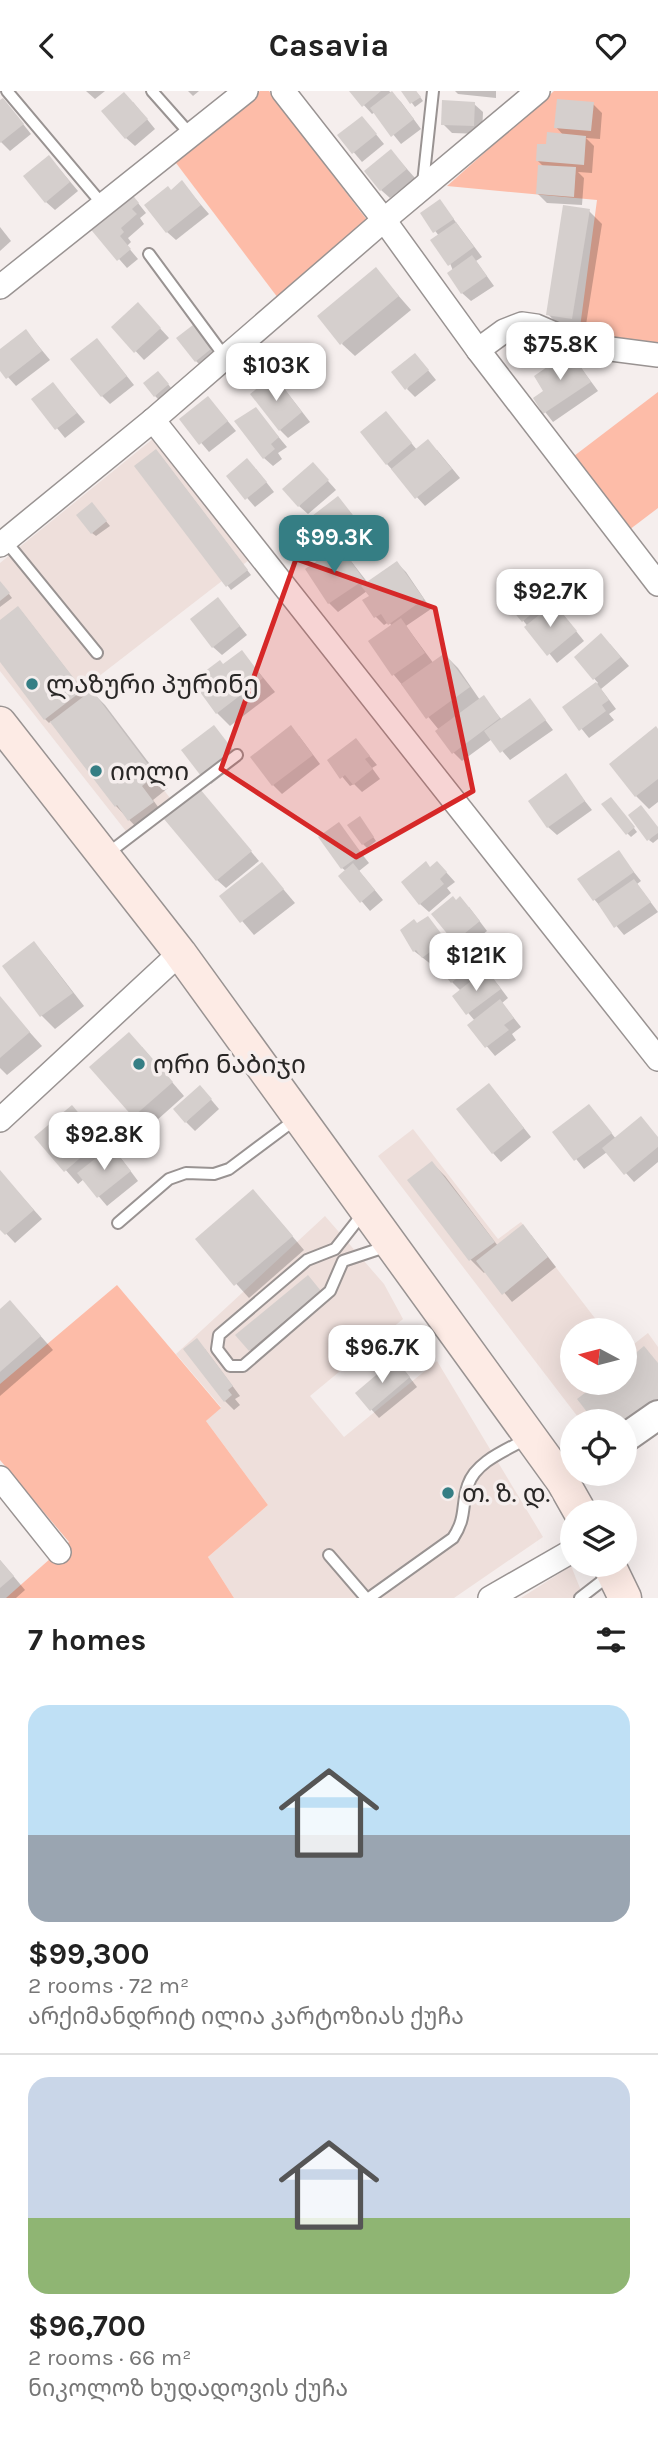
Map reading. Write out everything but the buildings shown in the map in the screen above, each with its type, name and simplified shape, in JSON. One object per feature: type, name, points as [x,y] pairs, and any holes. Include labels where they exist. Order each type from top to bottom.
[{"type":"main road","points":[[6,736],[105,856],[180,953],[530,1436],[560,1468]]},
{"type":"street","points":[[0,287],[246,91]]},
{"type":"street","points":[[283,91],[384,220],[478,350],[658,585]]},
{"type":"street","points":[[2,541],[153,420],[538,91]]},
{"type":"street","points":[[478,350],[504,331],[522,324],[536,325],[580,345],[658,355]]},
{"type":"street","points":[[153,420],[658,1059]]},
{"type":"street","points":[[0,1120],[180,953]]},
{"type":"street","points":[[637,1430],[658,1415]]},
{"type":"street","points":[[0,1478],[59,1552]]},
{"type":"street","points":[[490,1598],[560,1558]]},
{"type":"lane","points":[[7,91],[103,205]]},
{"type":"lane","points":[[152,91],[191,135]]},
{"type":"lane","points":[[422,190],[433,91]]},
{"type":"lane","points":[[149,254],[225,357]]},
{"type":"lane","points":[[2,541],[97,653]]},
{"type":"lane","points":[[105,856],[237,755]]},
{"type":"lane","points":[[118,1223],[169,1179],[186,1173],[214,1174],[229,1170],[298,1118]]},
{"type":"lane","points":[[366,1210],[335,1249],[307,1260],[219,1335],[217,1349],[230,1366],[243,1366],[330,1291],[343,1261],[391,1245]]},
{"type":"lane","points":[[329,1555],[368,1598],[453,1538],[461,1525],[468,1485],[478,1468],[530,1436]]},
{"type":"lane","points":[[580,1598],[616,1578]]},
{"type":"highlighted area","points":[[296,559],[435,608],[473,791],[356,857],[221,769]]},
{"type":"shaded area","points":[[260,91],[269,91],[367,220],[278,298],[173,159]]},
{"type":"shaded area","points":[[554,91],[658,91],[658,343],[579,335],[597,200],[447,186]]},
{"type":"shaded area","points":[[658,392],[658,508],[629,530],[574,456]]},
{"type":"shaded area","points":[[154,438],[249,560],[85,687],[173,802],[129,835],[0,671],[0,563]]},
{"type":"shaded area","points":[[413,1129],[498,1239],[521,1222],[595,1318],[560,1318],[560,1394],[378,1156]]},
{"type":"shaded area","points":[[325,1216],[384,1284],[403,1319],[310,1396],[344,1437],[437,1361],[543,1537],[454,1598],[234,1598],[208,1557],[268,1505],[206,1421],[221,1407],[176,1354]]},
{"type":"shaded area","points":[[117,1285],[221,1408],[206,1421],[268,1505],[208,1557],[234,1598],[6,1598],[69,1542],[0,1460],[0,1384]]},
{"type":"shaded area","points":[[648,1333],[658,1347],[658,1396],[637,1412],[637,1409],[572,1409],[561,1395],[637,1395],[637,1342]]},
{"type":"shaded area","points":[[560,1573],[560,1577],[575,1577],[584,1598],[521,1598]]},
{"type":"place","name":"ლაზური პურინე","points":[[32,684]]},
{"type":"place","name":"იოლი","points":[[96,771]]},
{"type":"place","name":"ორი ნაბიჯი","points":[[139,1064]]},
{"type":"place","name":"თ. ზ. დ.","points":[[448,1493]]}]
